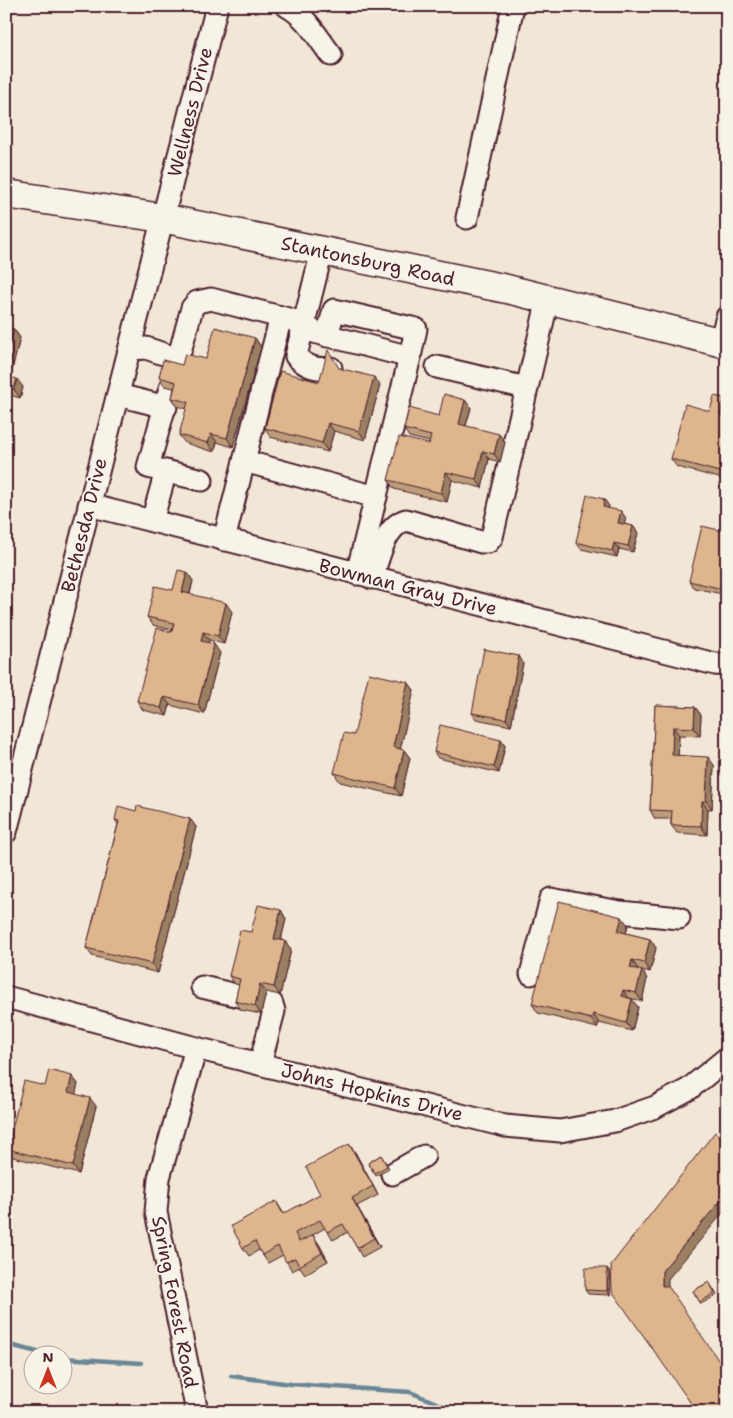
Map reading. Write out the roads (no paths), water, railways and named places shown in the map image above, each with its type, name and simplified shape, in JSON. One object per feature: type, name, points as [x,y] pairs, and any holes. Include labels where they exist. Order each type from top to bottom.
[{"type":"main road","name":"Stantonsburg Road","points":[[6,194],[162,218],[725,334]]},
{"type":"street","name":"Wellness Drive","points":[[162,218],[217,6]]},
{"type":"street","points":[[287,6],[296,11],[310,26],[331,55]]},
{"type":"street","points":[[467,218],[513,6]]},
{"type":"street","name":"Bethesda Drive","points":[[6,832],[162,218]]},
{"type":"street","points":[[322,251],[296,356],[308,366],[322,369],[334,366],[343,360],[348,342]]},
{"type":"street","points":[[202,480],[148,467],[192,308],[197,302],[211,299],[281,317],[304,323],[314,332],[410,357]]},
{"type":"street","points":[[364,576],[388,533],[398,523],[406,520],[482,542],[488,542],[492,537],[548,299]]},
{"type":"street","points":[[327,336],[334,310],[416,329],[376,497],[364,576]]},
{"type":"street","points":[[224,540],[281,317]]},
{"type":"street","points":[[130,349],[146,348],[172,381]]},
{"type":"street","points":[[437,367],[527,388]]},
{"type":"street","points":[[118,395],[172,381]]},
{"type":"street","points":[[244,461],[376,497]]},
{"type":"street","points":[[152,521],[166,471]]},
{"type":"street","name":"Bowman Gray Drive","points":[[89,505],[632,644],[727,665]]},
{"type":"street","points":[[531,974],[551,899],[620,912],[680,918]]},
{"type":"street","points":[[202,987],[272,1004],[274,1011],[260,1064]]},
{"type":"street","name":"Johns Hopkins Drive","points":[[6,996],[196,1048],[505,1126],[560,1131],[615,1121],[656,1107],[689,1089],[726,1060]]},
{"type":"street","name":"Spring Forest Road","points":[[196,1048],[159,1178],[156,1212],[197,1412]]},
{"type":"street","points":[[392,1174],[424,1156]]},
{"type":"waterway","points":[[6,1344],[22,1348]]},
{"type":"waterway","points":[[72,1359],[141,1363]]},
{"type":"waterway","points":[[231,1376],[291,1384],[410,1392],[458,1412]]}]
